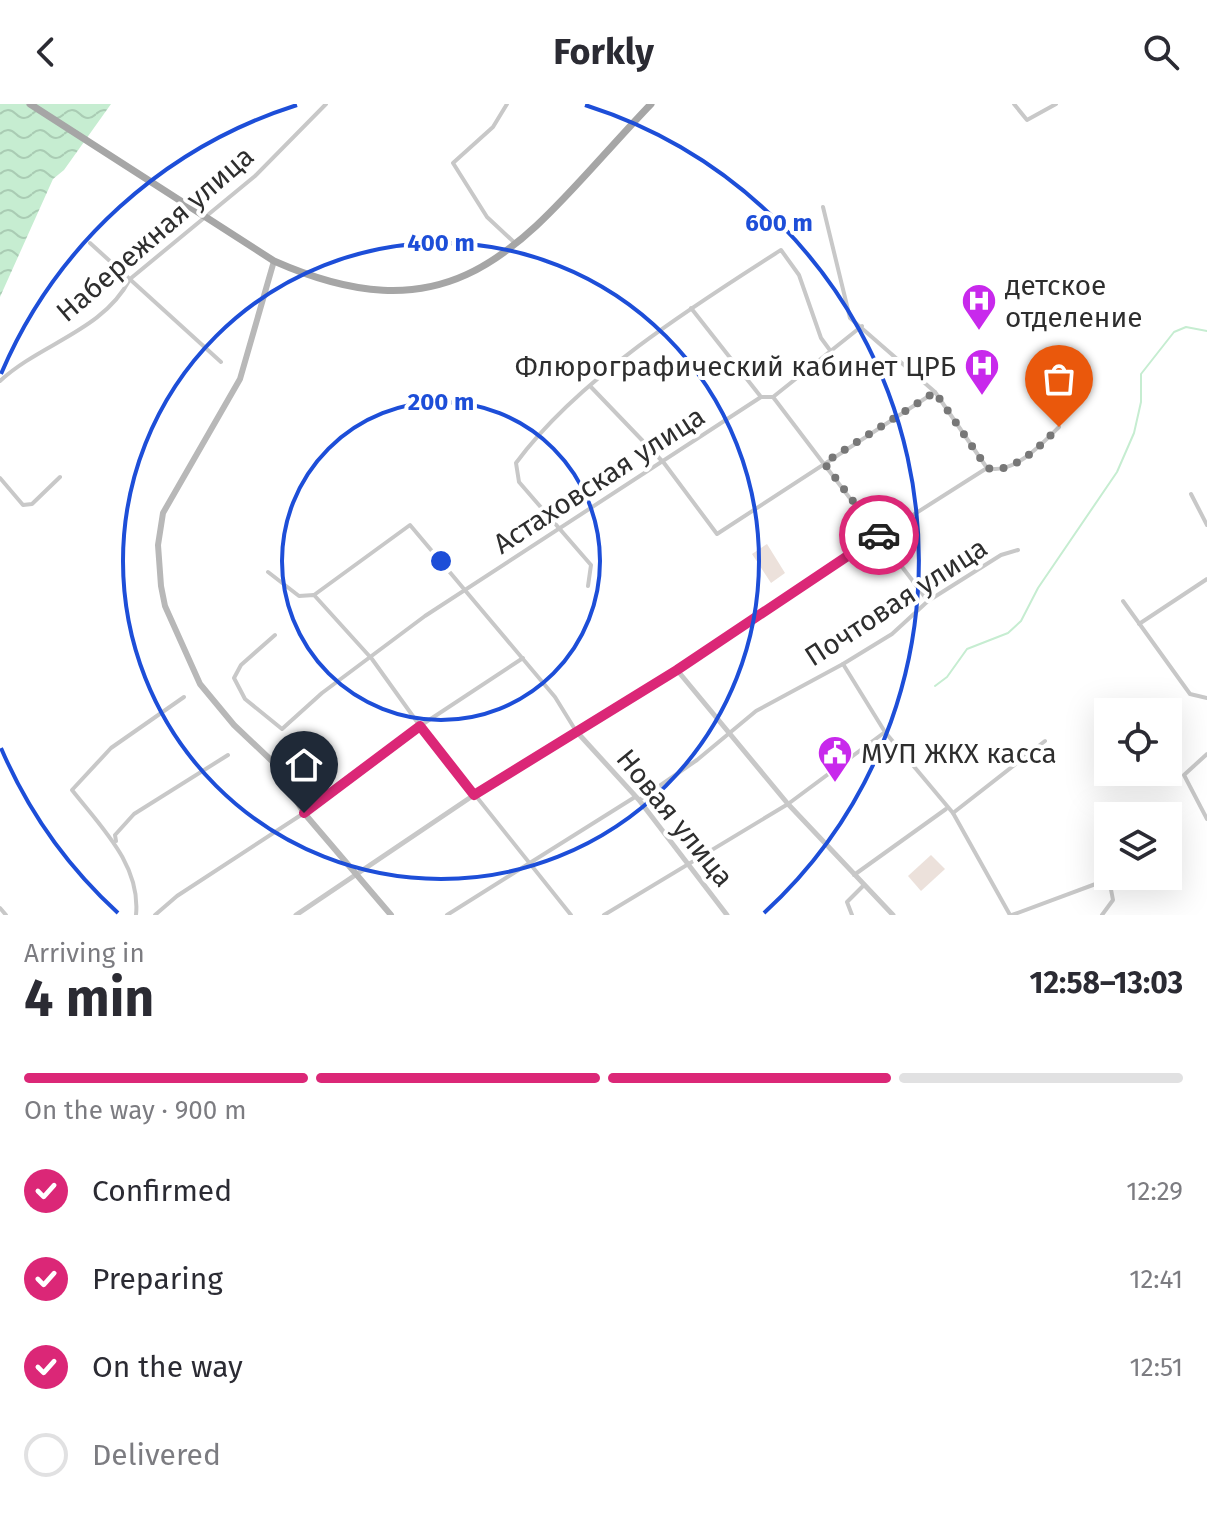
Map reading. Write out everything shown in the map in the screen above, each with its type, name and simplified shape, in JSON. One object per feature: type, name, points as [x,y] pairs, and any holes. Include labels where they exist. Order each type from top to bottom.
[{"type":"main road","points":[[30,104],[274,261],[309,276],[361,290],[403,291],[462,278],[498,260],[651,104]]},
{"type":"main road","points":[[274,261],[240,379],[163,513],[158,545],[165,606],[200,684],[224,715],[272,761],[304,813],[357,871],[391,915]]},
{"type":"street","name":"Набережная улица","points":[[0,381],[86,327],[122,294],[130,279],[255,176],[326,104]]},
{"type":"street","points":[[507,104],[493,127],[453,163],[487,217],[516,244]]},
{"type":"street","points":[[1015,106],[1027,120],[1056,104]]},
{"type":"street","points":[[823,207],[850,318],[935,392],[987,468]]},
{"type":"street","points":[[90,243],[221,362]]},
{"type":"street","points":[[588,586],[591,565],[519,482],[516,463],[544,425],[691,308],[781,250],[799,275],[821,338],[832,353]]},
{"type":"street","points":[[691,308],[761,397],[773,397],[862,326]]},
{"type":"street","points":[[591,387],[664,463],[717,534],[935,392]]},
{"type":"street","name":"Астаховская улица","points":[[275,635],[241,665],[234,678],[245,699],[282,729],[322,693],[372,659],[425,616],[761,397]]},
{"type":"street","points":[[773,397],[928,601]]},
{"type":"street","points":[[296,915],[474,795],[677,670],[987,468],[1006,469],[1043,443],[1059,427]]},
{"type":"street","points":[[0,478],[23,505],[32,504],[60,477]]},
{"type":"street","points":[[1191,494],[1207,525]]},
{"type":"street","name":"Новая улица","points":[[314,595],[410,525],[555,697],[576,731],[637,798],[727,915]]},
{"type":"street","name":"Почтовая улица","points":[[447,915],[637,798],[756,711],[892,634],[928,601],[1001,555],[1018,550]]},
{"type":"street","points":[[268,572],[299,596],[314,595],[372,659],[420,726],[532,862],[571,915]]},
{"type":"street","points":[[1139,624],[1207,579]]},
{"type":"street","points":[[1123,601],[1190,694],[1207,698]]},
{"type":"street","points":[[155,915],[177,896],[304,813],[420,726],[523,658]]},
{"type":"street","points":[[843,664],[885,732],[946,809],[953,813],[1011,915],[1109,879],[1113,900],[1102,915]]},
{"type":"street","points":[[677,670],[788,804],[893,915]]},
{"type":"street","points":[[116,843],[72,790],[111,748],[184,697]]},
{"type":"street","points":[[604,915],[788,804],[885,732]]},
{"type":"street","points":[[953,813],[1045,741]]},
{"type":"street","points":[[1207,754],[1184,775],[1207,819]]},
{"type":"street","points":[[136,915],[138,895],[115,835],[134,814],[228,755]]},
{"type":"street","points":[[854,875],[946,809]]},
{"type":"street","points":[[852,915],[847,902],[864,885]]},
{"type":"street","points":[[0,908],[6,915]]},
{"type":"shaded area","points":[[767,544],[785,573],[771,583],[752,554]]},
{"type":"shaded area","points":[[931,855],[945,869],[921,891],[908,876]]},
{"type":"water","points":[[0,104],[111,104],[64,170],[53,179],[0,297]]},
{"type":"waterway","points":[[935,686],[947,677],[967,649],[1008,633],[1021,621],[1038,588],[1117,472],[1134,433],[1141,402],[1141,374],[1174,332],[1186,327],[1207,331]]},
{"type":"way so far","points":[[879,535],[824,463],[935,392],[987,468],[998,471],[1006,469],[1043,443],[1059,427]]},
{"type":"place","name":"детское отделение","points":[[979,332]]},
{"type":"place","name":"Флюрографический кабинет ЦРБ","points":[[982,397]]},
{"type":"place","name":"МУП ЖКХ касса","points":[[835,784]]},
{"type":"route","points":[[304,813],[420,726],[474,795],[677,670],[879,535]]}]
